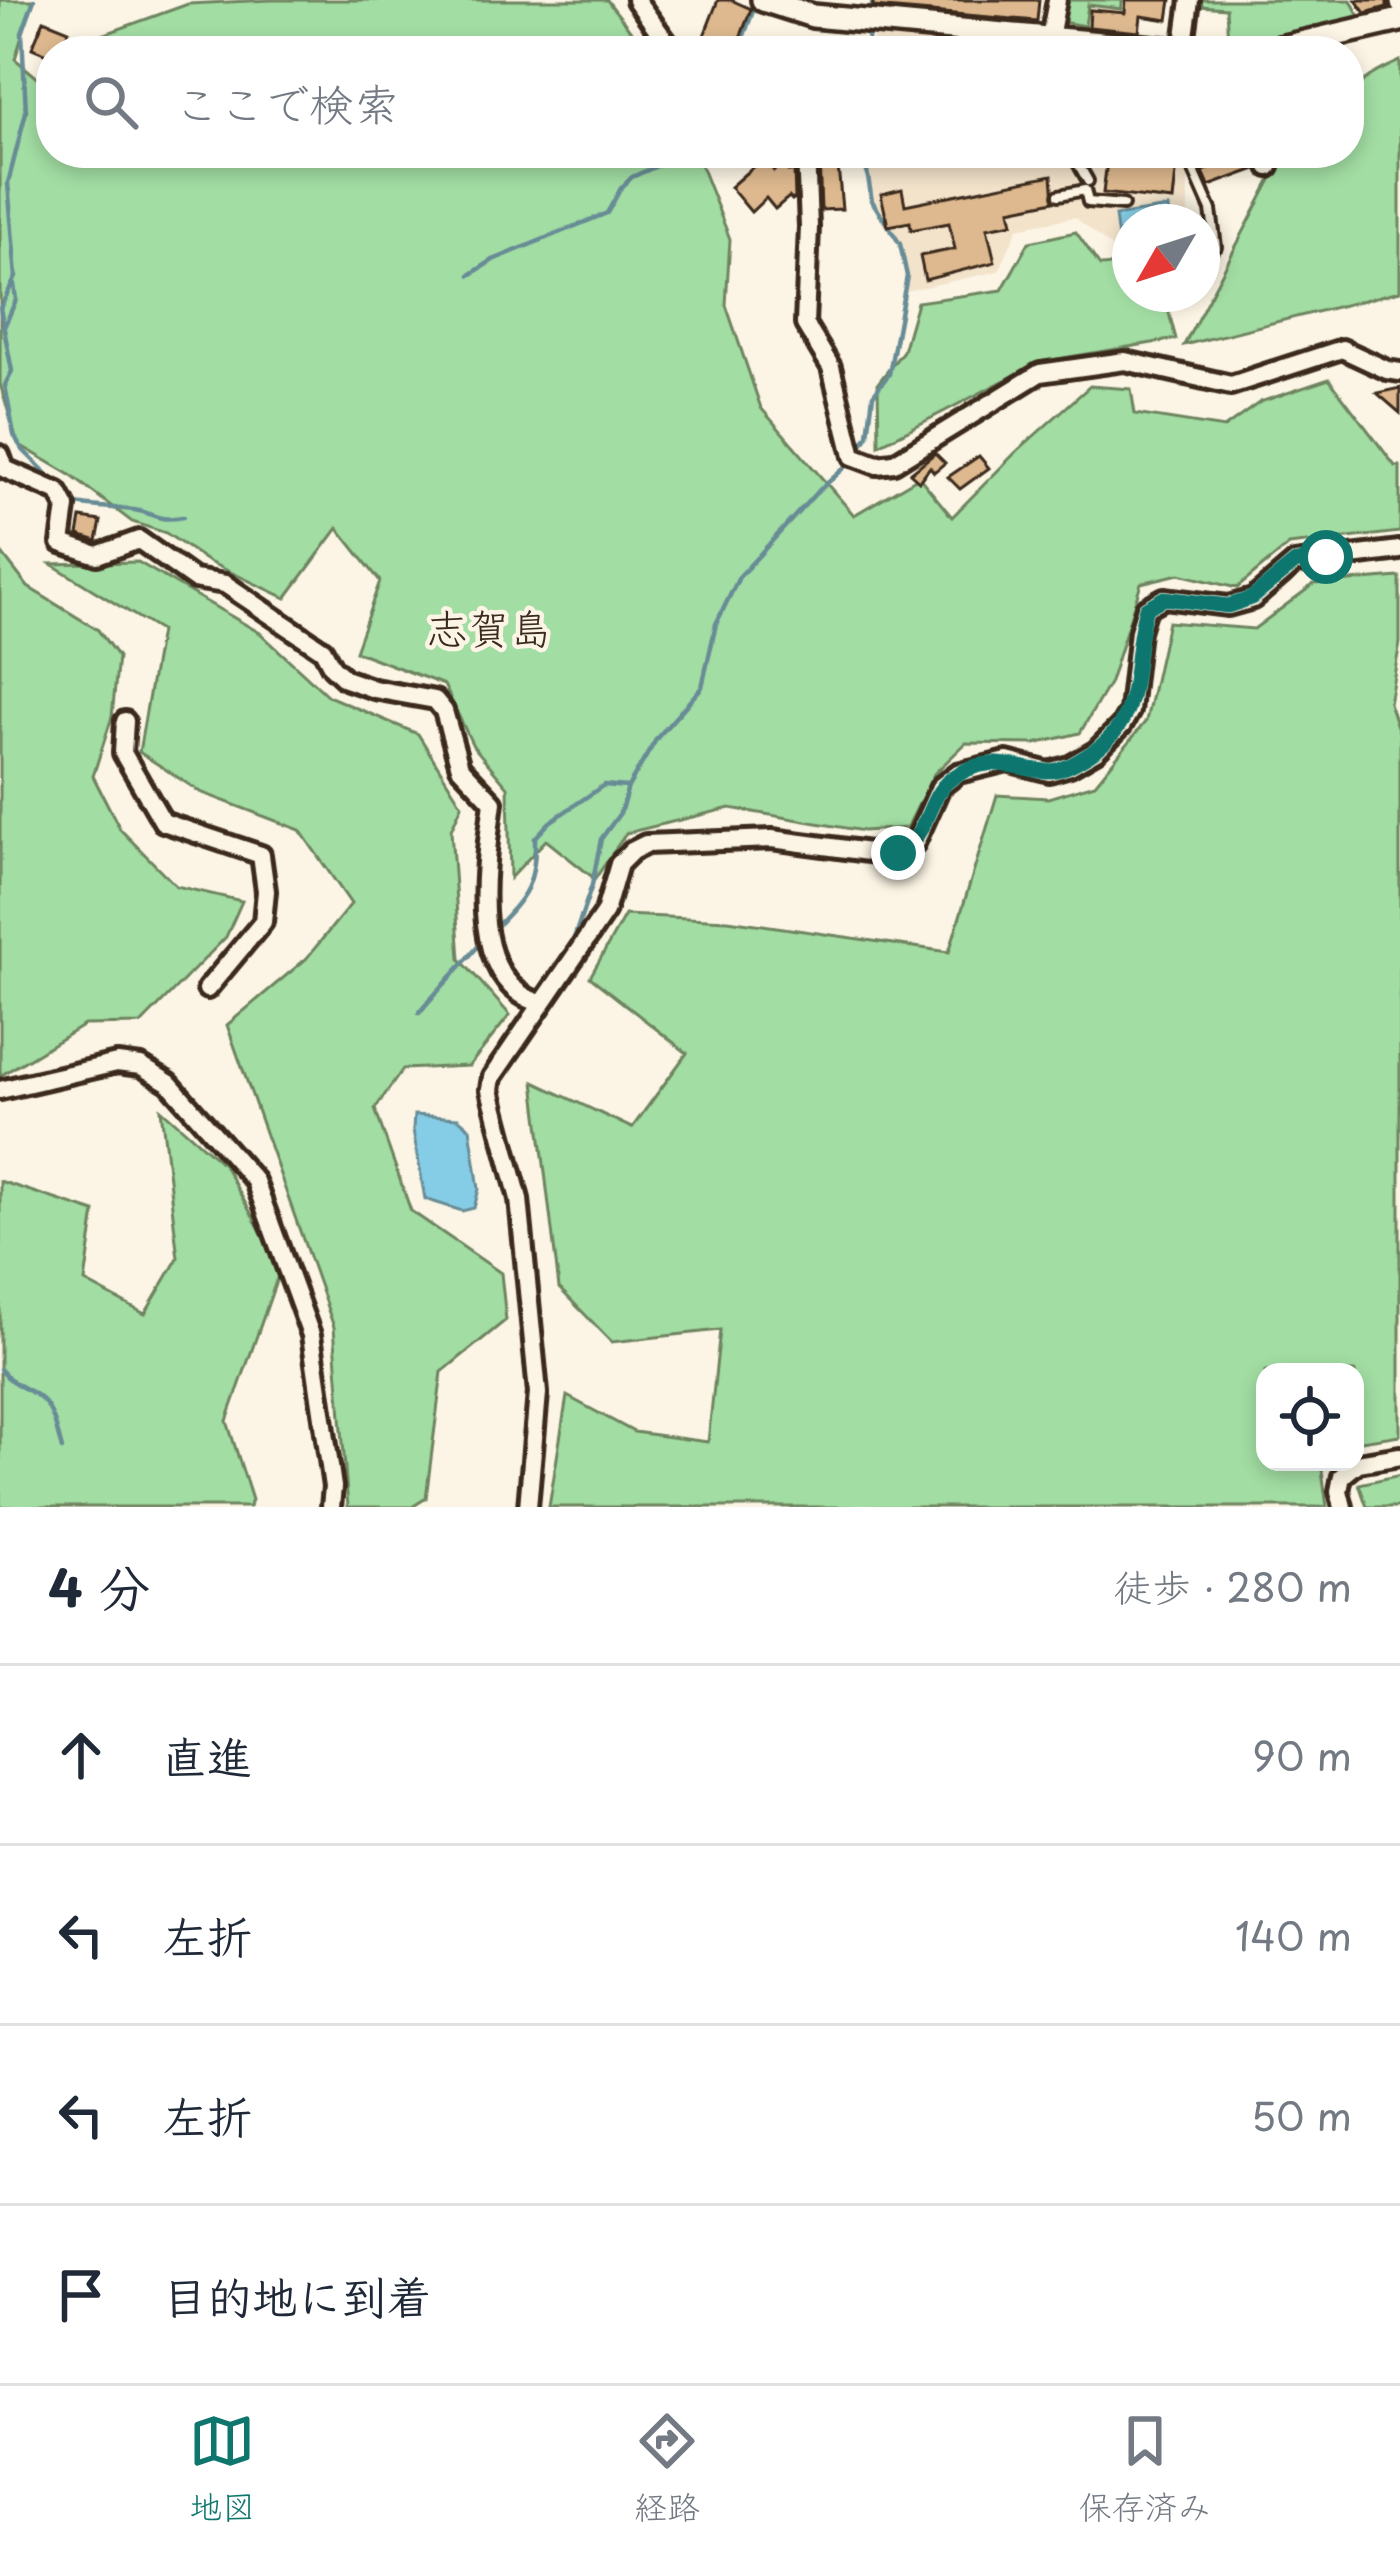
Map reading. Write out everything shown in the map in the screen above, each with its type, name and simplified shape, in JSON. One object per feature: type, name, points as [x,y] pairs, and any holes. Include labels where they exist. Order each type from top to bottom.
[{"type":"main road","points":[[763,0],[813,16],[870,15],[1000,36]]},
{"type":"main road","points":[[1331,36],[1400,20]]},
{"type":"street","points":[[636,0],[662,36]]},
{"type":"street","points":[[1051,36],[1057,0]]},
{"type":"street","points":[[1186,36],[1190,0]]},
{"type":"street","points":[[807,168],[805,324],[831,367],[854,455],[877,465],[894,464],[1040,373],[1124,361],[1231,385],[1342,350],[1400,372]]},
{"type":"street","points":[[0,454],[5,469],[58,492],[66,506],[61,543],[97,554],[139,540],[194,579],[225,584],[323,650],[345,679],[435,700],[444,711],[460,767],[493,802],[488,950],[512,991],[540,1003]]},
{"type":"street","points":[[528,1507],[538,1394],[520,1199],[490,1090],[492,1076],[605,912],[619,865],[646,844],[772,839],[898,853],[915,843],[940,787],[958,773],[1006,761],[1049,772],[1096,751],[1130,711],[1146,608],[1164,598],[1228,606],[1252,598],[1295,563],[1400,550]]},
{"type":"street","points":[[125,721],[122,754],[163,822],[260,855],[266,891],[263,922],[207,989]]},
{"type":"street","points":[[0,1090],[117,1063],[141,1066],[169,1083],[255,1181],[311,1335],[333,1487],[331,1507]]},
{"type":"street","points":[[1343,1507],[1342,1476],[1358,1462],[1400,1456]]},
{"type":"lane","points":[[1081,168],[1088,181]]},
{"type":"lane","points":[[1193,168],[1208,204]]},
{"type":"lane","points":[[1059,195],[1085,190],[1088,202],[1112,204]]},
{"type":"shaded area","points":[[1062,0],[1144,0],[1140,36],[1058,28]]},
{"type":"shaded area","points":[[874,28],[950,36],[874,36]]},
{"type":"shaded area","points":[[865,168],[1188,168],[1188,204],[1112,204],[1112,248],[1075,217],[1018,228],[999,271],[906,291],[901,240],[884,227]]},
{"type":"green space","points":[[0,0],[33,0],[15,59],[36,77],[36,168],[702,168],[730,239],[726,305],[761,408],[854,515],[919,477],[952,517],[1090,386],[1131,389],[1135,414],[1224,428],[1260,402],[1329,379],[1395,466],[1400,466],[1400,532],[1289,545],[1237,588],[1179,574],[1141,583],[1110,682],[1080,733],[1035,744],[966,743],[934,774],[907,828],[863,831],[730,808],[626,833],[595,879],[546,840],[510,878],[508,787],[473,746],[444,685],[355,651],[380,581],[338,528],[286,598],[207,561],[166,533],[132,522],[69,474],[18,444],[0,384]]},
{"type":"green space","points":[[607,0],[635,36],[99,36],[188,4]]},
{"type":"green space","points":[[1065,0],[1122,0],[1122,9],[1088,5],[1085,26],[1062,22]]},
{"type":"green space","points":[[1199,0],[1351,0],[1360,18],[1302,36],[1228,36],[1226,8],[1199,6]]},
{"type":"green space","points":[[1400,61],[1400,291],[1184,345],[1201,312],[1220,312],[1220,277],[1277,168],[1364,168],[1364,81]]},
{"type":"green space","points":[[1076,232],[1100,266],[1112,265],[1112,312],[1169,312],[1176,339],[1040,362],[879,445],[878,383],[903,351],[917,302],[1002,290],[1029,242]]},
{"type":"green space","points":[[0,551],[28,587],[98,630],[118,657],[112,717],[93,776],[120,829],[176,886],[242,901],[226,937],[141,1024],[84,1025],[0,1076]]},
{"type":"green space","points":[[138,562],[260,633],[328,696],[418,734],[462,805],[451,830],[460,959],[510,1015],[469,1066],[403,1069],[375,1109],[411,1211],[501,1273],[506,1320],[442,1372],[426,1498],[412,1507],[348,1507],[334,1327],[227,1025],[306,959],[351,904],[300,830],[200,792],[139,752],[160,631],[51,564]]},
{"type":"green space","points":[[1400,577],[1400,643],[1389,703],[1400,735],[1400,1435],[1364,1441],[1364,1363],[1256,1363],[1256,1471],[1322,1471],[1327,1507],[549,1507],[567,1396],[634,1432],[708,1442],[720,1330],[612,1342],[559,1288],[534,1082],[632,1128],[687,1053],[590,977],[625,915],[728,920],[949,952],[997,795],[1048,798],[1095,784],[1146,721],[1168,622],[1254,629],[1314,584]]},
{"type":"green space","points":[[161,1109],[224,1165],[281,1267],[227,1421],[252,1500],[249,1507],[0,1507],[0,1181],[95,1212],[85,1282],[145,1314],[178,1258]]},
{"type":"green space","points":[[1400,1475],[1400,1507],[1367,1507],[1359,1484]]},
{"type":"water","points":[[414,1115],[458,1118],[470,1128],[479,1189],[474,1208],[462,1211],[425,1199]]},
{"type":"building","points":[[718,0],[751,9],[741,36],[704,36]]},
{"type":"building","points":[[873,0],[1039,0],[1037,21],[873,7]]},
{"type":"building","points":[[1126,0],[1171,0],[1168,20],[1141,16],[1139,32],[1089,27],[1090,10],[1125,13]]},
{"type":"building","points":[[1356,0],[1387,0],[1387,7],[1365,13]]},
{"type":"building","points":[[44,20],[69,30],[67,36],[37,36]]},
{"type":"building","points":[[752,168],[794,171],[795,198],[789,197],[775,209],[766,198],[751,212],[730,187]]},
{"type":"building","points":[[819,168],[838,168],[842,209],[821,210]]},
{"type":"building","points":[[1106,168],[1177,168],[1173,201],[1103,193]]},
{"type":"building","points":[[1256,169],[1209,186],[1203,171]]},
{"type":"building","points":[[1052,175],[1054,201],[1010,210],[1013,223],[987,228],[995,262],[925,280],[920,256],[955,249],[949,223],[911,230],[910,222],[888,226],[881,194],[902,189],[905,205]]},
{"type":"building","points":[[1400,388],[1400,413],[1377,393]]},
{"type":"building","points":[[935,453],[945,463],[934,472],[930,467],[919,481],[910,473]]},
{"type":"building","points":[[979,456],[989,468],[960,489],[948,477]]},
{"type":"building","points":[[81,518],[101,521],[97,541],[78,535]]},
{"type":"waterway","points":[[0,308],[16,277],[8,183],[26,112],[22,33],[34,0]]},
{"type":"waterway","points":[[870,15],[873,0]]},
{"type":"waterway","points":[[744,36],[755,6]]},
{"type":"waterway","points":[[868,36],[869,27]]},
{"type":"waterway","points":[[470,275],[493,260],[607,213],[632,177],[652,168]]},
{"type":"waterway","points":[[856,454],[868,435],[873,395],[889,374],[907,276],[900,244],[872,201],[866,168]]},
{"type":"waterway","points":[[4,327],[16,300],[14,284]]},
{"type":"waterway","points":[[0,308],[12,371],[5,385],[14,435],[58,485]]},
{"type":"waterway","points":[[570,950],[592,885],[601,839],[620,813],[628,787],[657,738],[702,687],[716,624],[739,577],[850,463]]},
{"type":"waterway","points":[[72,503],[161,518],[183,517]]},
{"type":"waterway","points":[[494,929],[527,889],[535,838],[604,785],[627,787]]},
{"type":"waterway","points":[[419,1013],[482,941]]},
{"type":"waterway","points":[[0,1369],[46,1405],[62,1449]]},
{"type":"district","name":"志賀島","points":[[489,626]]},
{"type":"route","points":[[898,853],[915,843],[940,787],[958,773],[1006,761],[1049,772],[1096,751],[1130,711],[1146,608],[1164,598],[1228,606],[1252,598],[1295,563],[1326,557]]}]
